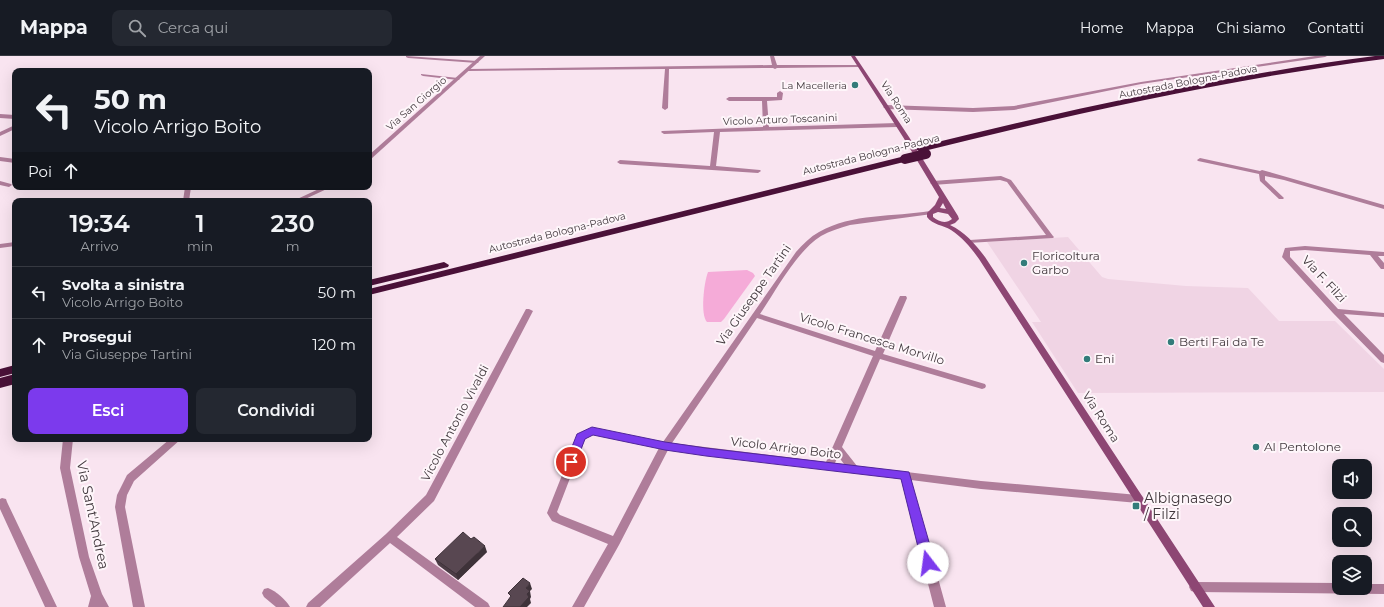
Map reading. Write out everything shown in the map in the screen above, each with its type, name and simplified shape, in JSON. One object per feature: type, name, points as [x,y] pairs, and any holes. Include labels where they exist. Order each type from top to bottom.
[{"type":"highway","name":"Autostrada Bologna-Padova","points":[[923,152],[1068,113],[1190,87],[1270,73],[1384,57]]},
{"type":"highway","name":"Autostrada Bologna-Padova","points":[[372,282],[903,156],[1119,108],[1273,78],[1384,62]]},
{"type":"highway","name":"Autostrada Bologna-Padova","points":[[372,291],[903,156]]},
{"type":"highway","points":[[0,373],[12,370]]},
{"type":"highway","points":[[0,383],[12,380]]},
{"type":"main road","name":"Via Roma","points":[[853,56],[951,212],[954,214],[968,240],[1000,285],[1208,607]]},
{"type":"main road","points":[[935,222],[930,217],[932,211],[941,203],[942,196]]},
{"type":"main road","points":[[932,211],[943,210],[951,212]]},
{"type":"main road","points":[[942,224],[951,223],[956,219]]},
{"type":"main road","name":"Via Roma","points":[[935,222],[942,224],[968,240]]},
{"type":"street","name":"Via San Giorgio","points":[[372,155],[458,80],[482,56]]},
{"type":"street","points":[[772,56],[775,68]]},
{"type":"street","points":[[886,107],[1014,108],[1200,73],[1325,56]]},
{"type":"street","points":[[408,57],[477,62]]},
{"type":"street","points":[[468,70],[750,70],[859,66]]},
{"type":"street","points":[[665,108],[667,69]]},
{"type":"street","name":"Via San Giorgio","points":[[423,75],[458,80]]},
{"type":"street","points":[[729,99],[780,99],[780,93]]},
{"type":"street","points":[[764,99],[766,129]]},
{"type":"street","points":[[0,116],[12,118]]},
{"type":"street","name":"Vicolo Arturo Toscanini","points":[[664,132],[897,125]]},
{"type":"street","points":[[0,134],[12,128]]},
{"type":"street","points":[[713,169],[717,130]]},
{"type":"street","points":[[0,159],[12,161]]},
{"type":"street","points":[[1200,160],[1262,172],[1384,207]]},
{"type":"street","points":[[620,162],[758,171]]},
{"type":"street","points":[[1262,172],[1262,180],[1281,198]]},
{"type":"street","points":[[933,182],[1001,178],[1009,181],[1051,237],[968,240]]},
{"type":"street","points":[[0,183],[9,185]]},
{"type":"street","points":[[305,198],[322,190]]},
{"type":"street","name":"Via Giuseppe Tartini","points":[[578,607],[615,542],[665,446],[798,253],[811,240],[835,227],[860,221],[903,217],[932,211]]},
{"type":"street","name":"Via Giuseppe Tartini","points":[[903,217],[925,219],[935,222]]},
{"type":"street","points":[[0,246],[12,244]]},
{"type":"street","name":"Via F. Filzi","points":[[1384,254],[1305,248],[1287,249],[1286,257],[1384,360]]},
{"type":"street","points":[[1372,253],[1384,266]]},
{"type":"street","points":[[829,466],[903,298]]},
{"type":"street","name":"Vicolo Antonio Vivaldi","points":[[312,607],[390,537],[430,498],[529,311]]},
{"type":"street","points":[[1336,311],[1384,315]]},
{"type":"street","name":"Vicolo Francesca Morvillo","points":[[755,316],[982,386]]},
{"type":"street","points":[[615,542],[556,518],[552,513],[581,437],[592,431],[665,446]]},
{"type":"street","name":"Via Sant'Andrea","points":[[68,442],[65,468],[84,557],[95,602],[103,607]]},
{"type":"street","points":[[139,607],[120,507],[122,495],[130,478],[172,442]]},
{"type":"street","name":"Vicolo Arrigo Boito","points":[[665,446],[1004,487],[1138,498]]},
{"type":"street","points":[[837,447],[854,469]]},
{"type":"street","points":[[905,475],[940,607]]},
{"type":"street","points":[[2,502],[51,607]]},
{"type":"street","points":[[390,537],[484,607]]},
{"type":"street","points":[[1195,587],[1384,589]]},
{"type":"street","points":[[268,593],[284,607]]},
{"type":"shaded area","points":[[1068,237],[1102,277],[1108,279],[1186,286],[1248,288],[1279,321],[1335,321],[1384,369],[1384,392],[1078,393],[1032,322],[1041,322],[987,242]]},
{"type":"shaded area","points":[[747,270],[755,276],[724,319],[721,322],[707,322],[703,306],[705,283],[708,272]]},
{"type":"building","points":[[463,532],[471,539],[474,537],[485,546],[456,574],[435,559]]},
{"type":"building","points":[[523,578],[530,583],[526,588],[530,591],[527,594],[529,597],[520,607],[503,607],[511,596],[508,593]]},
{"type":"place","name":"La Macelleria","points":[[855,85]]},
{"type":"place","name":"Floricoltura Garbo","points":[[1024,263]]},
{"type":"place","name":"Berti Fai da Te","points":[[1171,342]]},
{"type":"place","name":"Eni","points":[[1087,359]]},
{"type":"place","name":"Al Pentolone","points":[[1256,447]]},
{"type":"place","name":"Albignasego / Filzi","points":[[1136,506]]},
{"type":"route","points":[[571,462],[581,437],[592,431],[665,446],[706,452],[735,454],[905,475],[928,563]]}]
